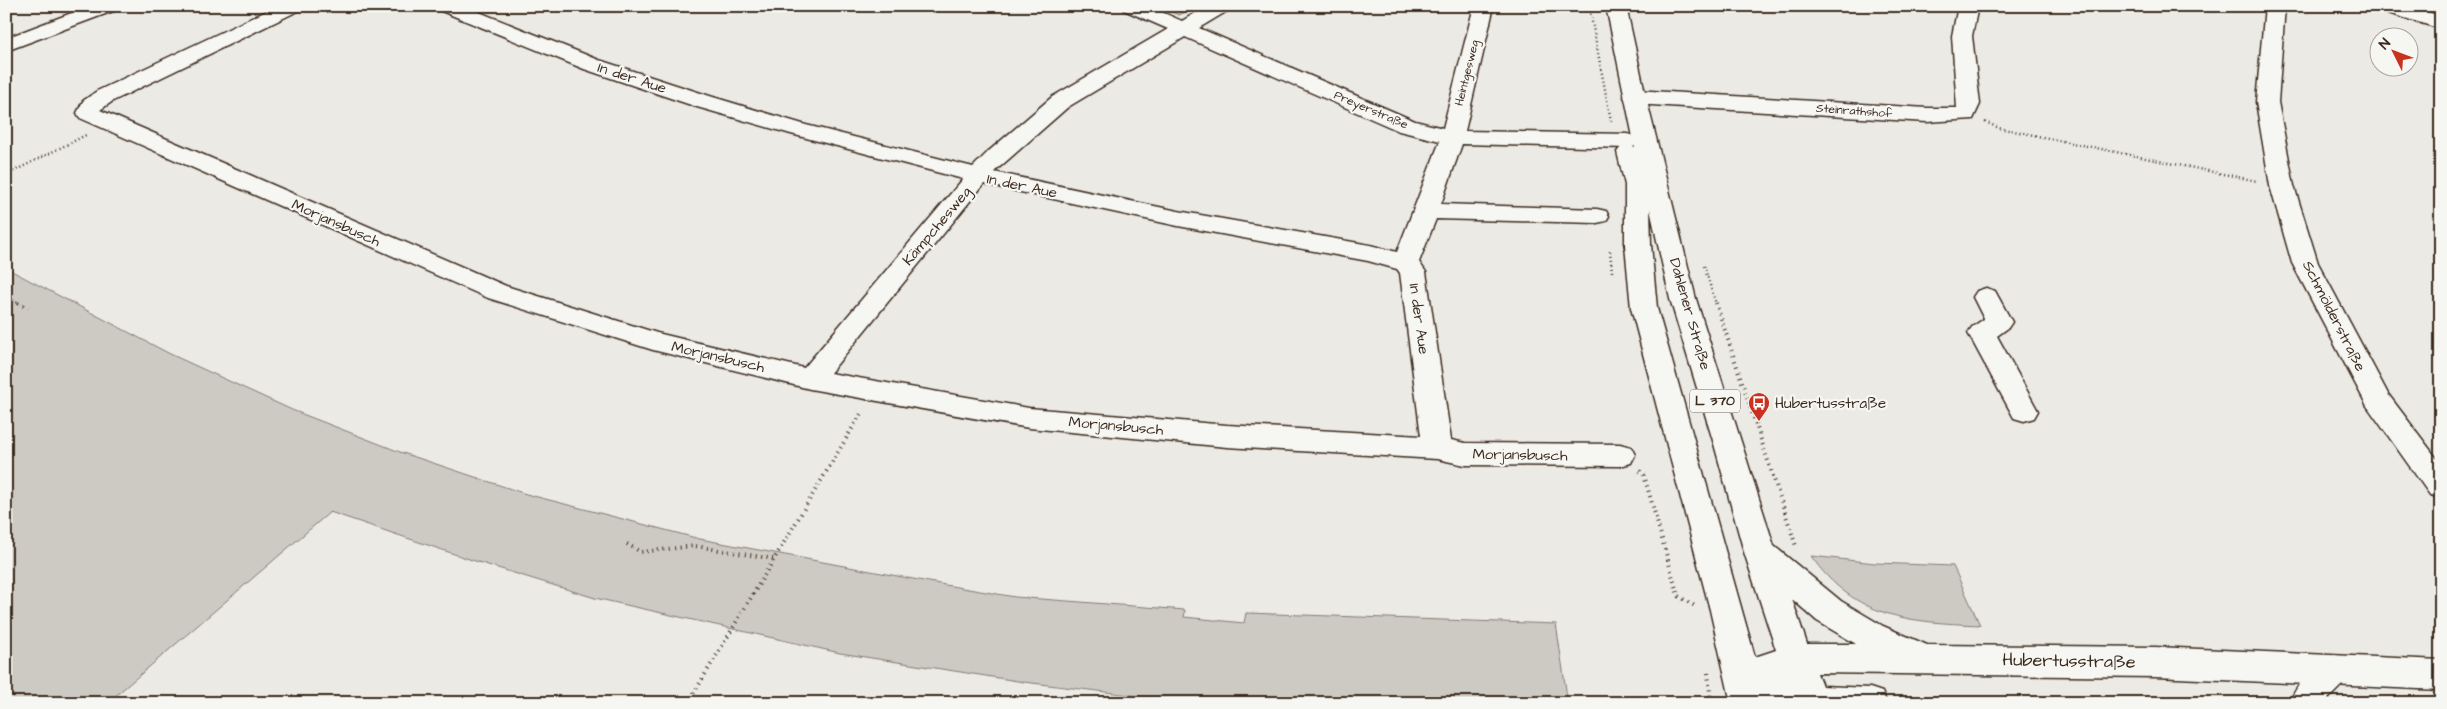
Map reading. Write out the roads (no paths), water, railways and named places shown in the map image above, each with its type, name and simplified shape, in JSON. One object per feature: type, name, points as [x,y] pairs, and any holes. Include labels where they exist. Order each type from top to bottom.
[{"type":"street","name":"Morjansbusch","points":[[293,6],[98,99],[91,106],[88,113],[109,124],[497,292],[653,341],[810,379],[874,392],[1039,419],[1227,436],[1437,448],[1465,454],[1620,455]]},
{"type":"street","name":"In der Aue","points":[[446,6],[478,11],[610,71],[829,138],[977,177],[1158,215],[1370,253],[1406,263],[1413,272],[1437,448]]},
{"type":"street","name":"Preyerstraße","points":[[1131,6],[1407,126],[1451,137],[1627,141]]},
{"type":"street","points":[[1184,29],[1222,6]]},
{"type":"street","name":"L 370","points":[[1600,6],[1636,184],[1638,245],[1644,308],[1683,456],[1727,610],[1745,689]]},
{"type":"street","name":"Dahlener Straße","points":[[1616,6],[1634,97],[1683,299],[1729,444],[1760,551],[1809,702]]},
{"type":"street","name":"Steinrathshof","points":[[1634,97],[1927,115],[1965,114],[1970,104],[1962,36],[1968,6]]},
{"type":"street","name":"Schmölderstraße","points":[[2275,6],[2267,102],[2282,186],[2305,263],[2377,398],[2441,487]]},
{"type":"street","points":[[2386,6],[2441,23]]},
{"type":"street","name":"Heintgesweg","points":[[1406,263],[1428,211],[1448,155],[1481,7]]},
{"type":"street","points":[[6,45],[95,8]]},
{"type":"street","name":"Kämpchesweg","points":[[810,379],[977,177],[998,155],[1060,102],[1184,29]]},
{"type":"street","points":[[1428,211],[1597,216]]},
{"type":"street","points":[[1986,297],[1999,322],[1982,333],[2024,411]]},
{"type":"street","points":[[1760,551],[1829,611],[1872,636],[1925,659]]},
{"type":"street","name":"Hubertusstraße","points":[[1745,689],[1796,658],[2155,662],[2441,675]]},
{"type":"street","points":[[2306,703],[2312,692],[2335,670]]},
{"type":"street","points":[[1745,689],[1809,702],[1870,703]]},
{"type":"place","name":"Hubertusstraße","points":[[1759,422]]}]
